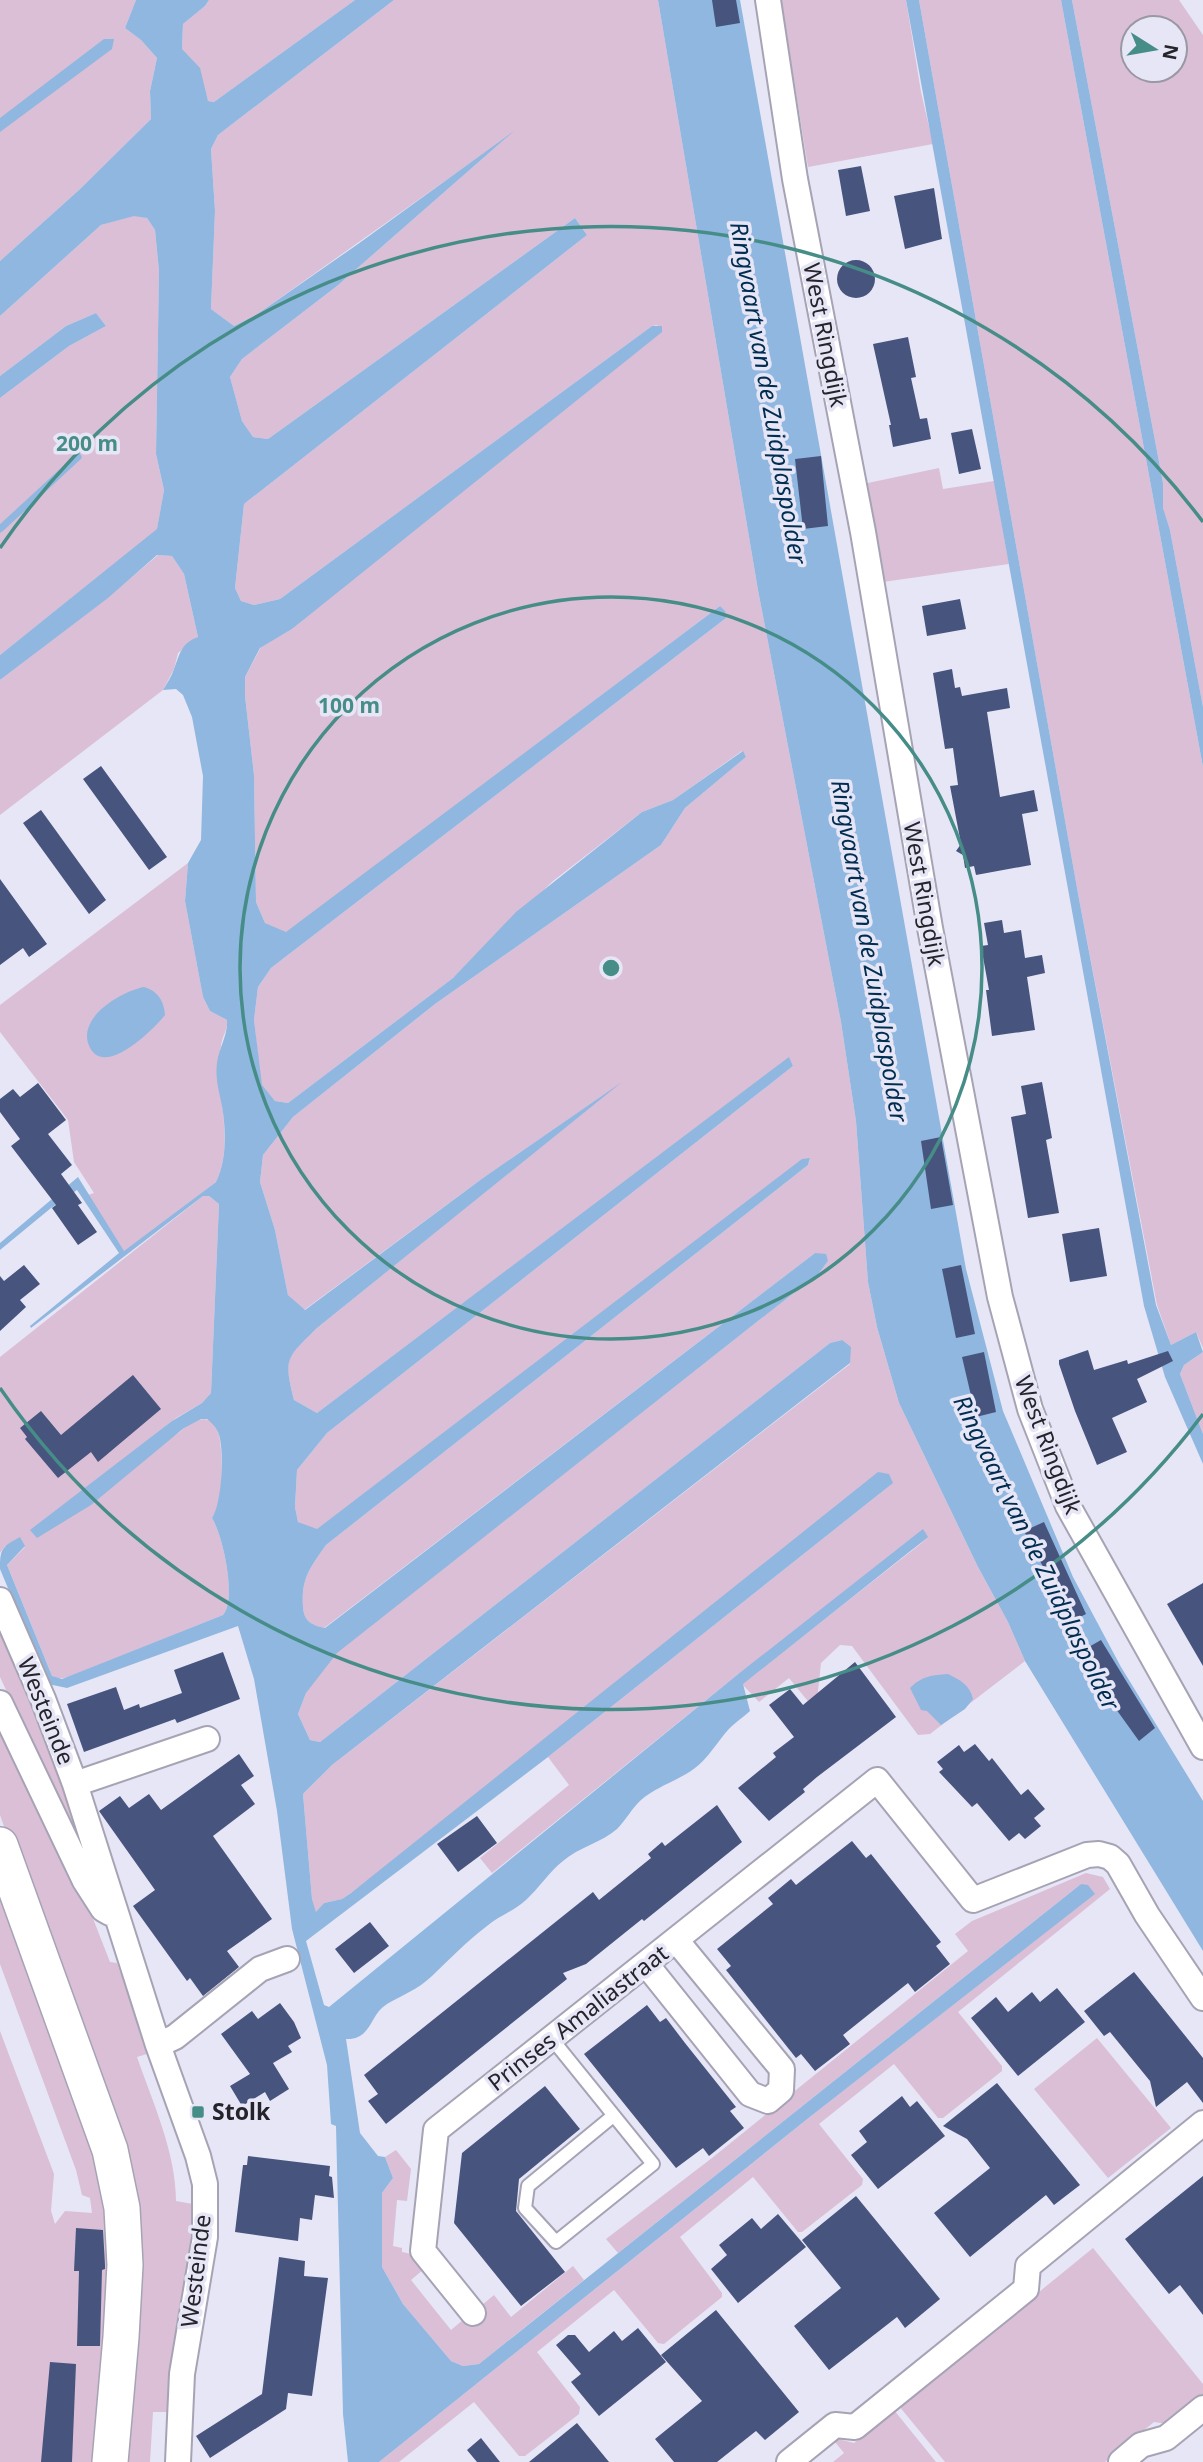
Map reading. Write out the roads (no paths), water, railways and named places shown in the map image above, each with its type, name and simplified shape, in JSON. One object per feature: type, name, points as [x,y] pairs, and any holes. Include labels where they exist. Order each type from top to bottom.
[{"type":"street","name":"West Ringdijk","points":[[768,0],[795,179],[863,531],[948,1031],[1000,1297],[1030,1409],[1068,1506],[1203,1747]]},
{"type":"street","name":"Westeinde","points":[[0,1600],[43,1699],[75,1784],[159,2045],[198,2155],[205,2184],[205,2237],[182,2374],[178,2462]]},
{"type":"street","name":"Westeinde","points":[[0,1703],[85,1881],[103,1909],[110,1913],[116,1912]]},
{"type":"street","name":"Westeinde","points":[[75,1784],[208,1739]]},
{"type":"street","name":"Prinses Amaliastraat","points":[[473,2313],[423,2250],[436,2130],[877,1780],[973,1900],[1087,1854],[1110,1857],[1118,1864],[1147,1915],[1203,1998]]},
{"type":"street","points":[[0,1845],[110,2150],[122,2208],[124,2289],[110,2462]]},
{"type":"street","points":[[646,1964],[750,2094],[768,2101],[782,2090],[782,2069],[676,1940]]},
{"type":"street","points":[[159,2045],[175,2037],[260,1969],[287,1959]]},
{"type":"street","points":[[789,2462],[835,2425],[855,2427],[1026,2289],[1028,2266],[1203,2123]]},
{"type":"street","points":[[1121,2462],[1141,2445],[1166,2438],[1203,2408]]},
{"type":"lane","points":[[552,2039],[653,2164],[556,2242],[525,2208],[528,2186],[612,2116]]},
{"type":"water","points":[[136,0],[209,0],[183,24],[182,49],[200,68],[208,101],[214,102],[355,0],[394,0],[218,135],[211,149],[215,211],[211,309],[234,326],[256,315],[358,244],[514,131],[337,286],[242,359],[230,377],[242,421],[253,437],[268,439],[575,218],[587,235],[244,504],[235,588],[241,601],[254,605],[280,599],[652,326],[662,326],[662,332],[292,629],[260,648],[245,677],[245,696],[254,775],[256,902],[265,923],[286,932],[720,606],[725,611],[726,618],[271,968],[258,987],[254,1020],[262,1085],[275,1101],[288,1103],[453,978],[516,912],[642,812],[673,800],[743,751],[746,757],[685,808],[661,845],[435,1004],[293,1117],[263,1155],[260,1182],[275,1230],[288,1295],[305,1310],[483,1178],[622,1082],[317,1328],[290,1359],[289,1375],[294,1400],[317,1413],[789,1057],[793,1066],[327,1433],[297,1470],[295,1507],[298,1522],[317,1529],[802,1159],[810,1158],[808,1165],[326,1545],[305,1581],[303,1607],[307,1619],[312,1624],[325,1628],[815,1253],[826,1254],[828,1261],[819,1273],[337,1653],[306,1693],[298,1714],[310,1740],[320,1742],[830,1343],[842,1340],[851,1347],[850,1363],[332,1765],[303,1794],[312,1899],[316,1912],[324,1903],[342,1899],[351,1893],[878,1472],[889,1474],[893,1483],[548,1757],[306,1941],[324,2005],[329,2007],[737,1675],[923,1529],[928,1537],[743,1684],[750,1711],[729,1729],[699,1764],[647,1795],[617,1829],[563,1861],[521,1904],[479,1932],[421,1985],[381,2009],[361,2036],[346,2039],[360,2133],[378,2156],[385,2157],[393,2178],[382,2193],[382,2267],[403,2304],[451,2361],[463,2366],[479,2364],[1081,1884],[1088,1885],[1095,1894],[806,2120],[379,2462],[348,2462],[343,2414],[336,2126],[331,2124],[327,2065],[292,1929],[277,1811],[254,1679],[238,1626],[67,1688],[48,1684],[0,1569],[3,1549],[20,1537],[25,1546],[7,1565],[52,1676],[62,1679],[223,1615],[229,1596],[224,1552],[212,1518],[220,1489],[220,1440],[216,1428],[207,1419],[201,1419],[184,1428],[91,1505],[37,1538],[30,1530],[172,1421],[202,1403],[211,1393],[219,1204],[209,1196],[203,1196],[31,1328],[30,1326],[119,1253],[77,1190],[0,1250],[0,1243],[78,1177],[124,1251],[216,1182],[224,1155],[224,1125],[217,1069],[227,1020],[210,1011],[203,997],[185,901],[188,863],[201,840],[203,776],[192,717],[183,695],[176,689],[163,690],[182,650],[188,642],[198,637],[184,574],[172,556],[157,555],[108,598],[0,680],[0,655],[157,529],[164,490],[156,454],[159,271],[155,230],[147,218],[134,216],[101,225],[0,316],[0,261],[79,190],[151,119],[150,91],[157,58],[141,40],[125,28]]},
{"type":"water","name":"Ringvaart van de Zuidplaspolder","points":[[658,0],[740,0],[966,1269],[1003,1411],[1073,1577],[1121,1667],[1203,1801],[1203,1951],[1025,1661],[899,1403],[877,1327],[868,1282],[856,1121],[841,1022],[758,590]]},
{"type":"water","points":[[906,0],[919,0],[1079,899],[1156,1305],[1171,1345],[1196,1332],[1203,1352],[1184,1365],[1180,1374],[1203,1434],[1203,1464],[1165,1377],[1144,1306]]},
{"type":"water","points":[[1061,0],[1072,0],[1163,483],[1163,508],[1170,530],[1203,707],[1203,767]]},
{"type":"water","points":[[104,39],[114,39],[112,49],[0,132],[0,118]]},
{"type":"water","points":[[96,313],[106,326],[69,346],[0,398],[0,376],[66,326]]},
{"type":"water","points":[[144,987],[159,997],[165,1015],[127,1049],[104,1057],[95,1054],[88,1043],[90,1023],[115,999]]},
{"type":"water","points":[[948,1674],[967,1687],[973,1699],[965,1709],[941,1725],[927,1711],[921,1710],[910,1688],[928,1677]]},
{"type":"waterway","points":[[0,529],[78,457]]},
{"type":"place","name":"Stolk","points":[[198,2112]]}]
